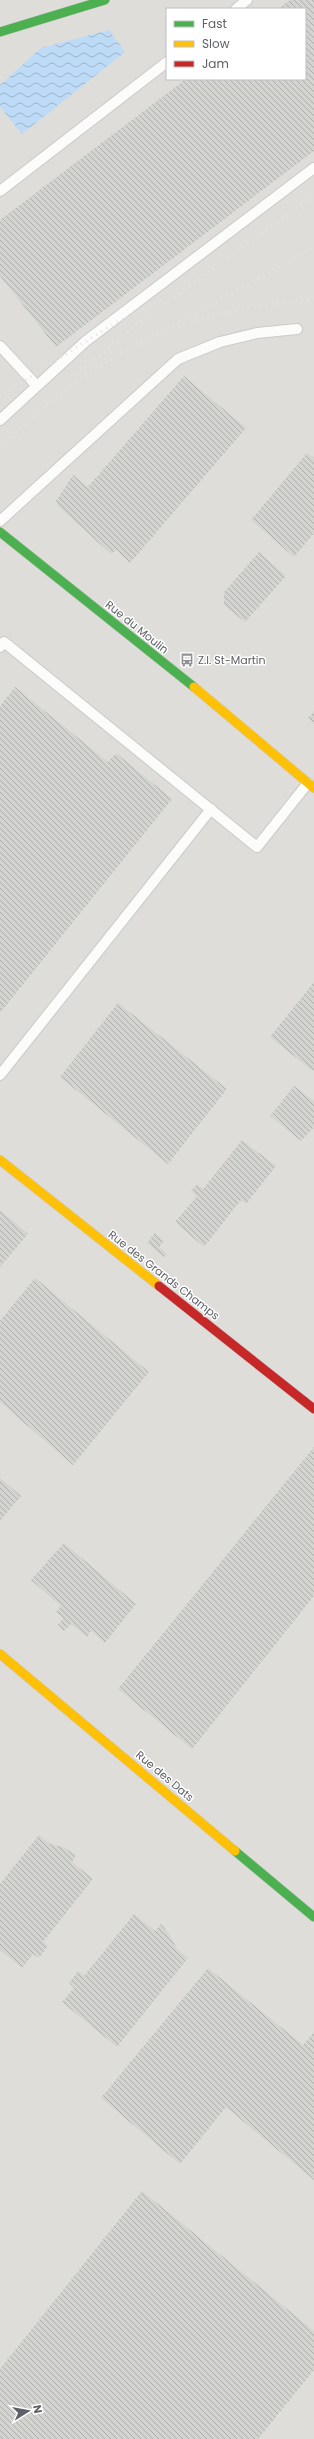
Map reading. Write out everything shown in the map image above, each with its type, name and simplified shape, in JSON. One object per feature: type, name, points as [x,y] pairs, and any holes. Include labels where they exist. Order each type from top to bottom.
[{"type":"street","points":[[0,32],[105,0]]},
{"type":"street","name":"Rue du Moulin","points":[[0,532],[311,786]]},
{"type":"street","name":"Rue des Grands Champs","points":[[0,1160],[314,1409]]},
{"type":"street","name":"Rue des Dats","points":[[0,1654],[314,1917]]},
{"type":"lane","points":[[61,0],[65,12]]},
{"type":"lane","points":[[237,8],[247,0]]},
{"type":"lane","points":[[0,191],[166,63]]},
{"type":"lane","points":[[0,420],[86,341],[314,168]]},
{"type":"lane","points":[[0,521],[178,359],[220,342],[257,334],[297,329]]},
{"type":"lane","points":[[0,346],[37,386]]},
{"type":"lane","points":[[0,647],[4,642],[257,847],[311,786]]},
{"type":"lane","points":[[0,1075],[211,809]]},
{"type":"shaded area","points":[[0,0],[314,0],[314,2439],[0,2439]]},
{"type":"water","points":[[109,30],[125,52],[22,134],[0,107],[0,85],[41,48]]},
{"type":"building","points":[[290,0],[314,0],[314,151],[56,347],[0,276],[0,220],[185,80],[306,80],[306,8],[279,8]]},
{"type":"building","points":[[184,376],[246,428],[130,563],[116,550],[111,554],[58,506],[56,501],[73,475],[88,487]]},
{"type":"building","points":[[307,453],[314,458],[314,533],[294,557],[251,520]]},
{"type":"building","points":[[259,552],[286,576],[245,622],[224,605],[224,592]]},
{"type":"building","points":[[15,687],[108,762],[116,753],[172,799],[0,1013],[0,706]]},
{"type":"building","points":[[314,711],[314,724],[308,718]]},
{"type":"building","points":[[314,982],[314,1072],[270,1037]]},
{"type":"building","points":[[118,1003],[227,1089],[168,1164],[60,1077]]},
{"type":"building","points":[[294,1086],[314,1101],[314,1127],[301,1141],[270,1116]]},
{"type":"building","points":[[242,1140],[276,1166],[246,1204],[241,1200],[204,1247],[175,1222],[197,1196],[191,1191],[197,1184],[203,1189]]},
{"type":"building","points":[[0,1210],[28,1234],[0,1267]]},
{"type":"building","points":[[155,1233],[164,1241],[159,1247],[167,1254],[164,1257],[147,1243]]},
{"type":"building","points":[[35,1278],[149,1372],[73,1465],[0,1402],[0,1321]]},
{"type":"building","points":[[314,1447],[314,1596],[192,1749],[118,1689]]},
{"type":"building","points":[[0,1478],[21,1496],[0,1521]]},
{"type":"building","points":[[64,1543],[136,1604],[105,1643],[91,1631],[87,1637],[71,1624],[64,1631],[58,1625],[63,1618],[56,1612],[61,1606],[31,1580]]},
{"type":"building","points":[[39,1835],[50,1844],[63,1847],[76,1855],[72,1862],[93,1879],[43,1942],[48,1946],[39,1958],[33,1954],[22,1968],[0,1950],[0,1884]]},
{"type":"building","points":[[134,1914],[155,1931],[161,1924],[169,1934],[177,1949],[188,1958],[117,2047],[62,2002],[74,1988],[69,1983],[78,1971],[84,1976]]},
{"type":"building","points":[[208,1968],[303,2045],[314,2032],[314,2180],[226,2107],[180,2164],[101,2098]]},
{"type":"building","points":[[142,2191],[314,2331],[314,2370],[258,2439],[0,2439],[0,2369]]},
{"type":"railway","points":[[76,375],[138,323],[314,196]]},
{"type":"railway","points":[[0,451],[33,417],[108,361],[274,270],[314,246]]},
{"type":"railway","points":[[179,327],[212,316],[245,308],[314,299]]},
{"type":"railway","points":[[0,396],[115,323],[162,300]]},
{"type":"traffic: fast","points":[[0,32],[105,0]]},
{"type":"traffic: fast","points":[[0,532],[194,687]]},
{"type":"traffic: fast","points":[[235,1851],[314,1917]]},
{"type":"traffic: slow","points":[[194,687],[314,788]]},
{"type":"traffic: slow","points":[[0,1160],[159,1286]]},
{"type":"traffic: slow","points":[[0,1654],[235,1851]]},
{"type":"traffic: jam","points":[[159,1286],[314,1409]]},
{"type":"place","name":"Z.I. St-Martin","points":[[187,660]]}]
